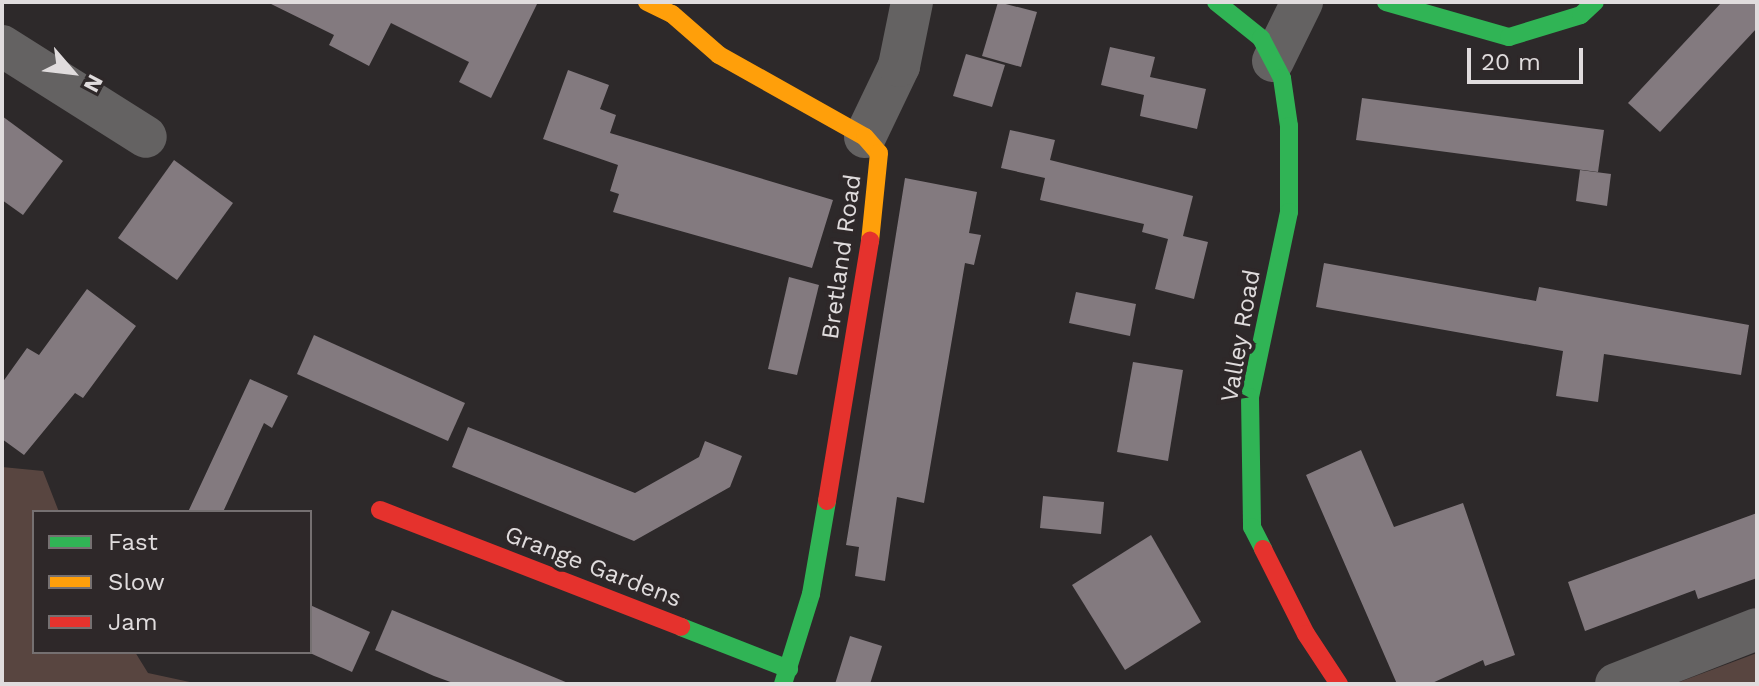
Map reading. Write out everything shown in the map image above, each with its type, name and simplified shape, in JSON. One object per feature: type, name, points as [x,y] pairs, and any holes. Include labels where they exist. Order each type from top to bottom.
[{"type":"street","points":[[647,2],[672,14],[719,55],[865,137],[899,66],[912,2]]},
{"type":"street","name":"Valley Road","points":[[1216,2],[1261,38],[1282,78],[1289,126],[1289,212],[1250,397],[1252,527],[1306,634],[1339,684]]},
{"type":"street","points":[[1273,61],[1302,2]]},
{"type":"street","points":[[1386,2],[1509,37],[1581,15],[1595,2]]},
{"type":"street","points":[[2,46],[146,137]]},
{"type":"street","name":"Bretland Road","points":[[786,676],[811,594],[879,188],[879,153],[865,137]]},
{"type":"street","name":"Grange Gardens","points":[[380,510],[786,676]]},
{"type":"street","points":[[1616,684],[1757,629]]},
{"type":"shaded area","points":[[2,467],[43,471],[58,510],[32,510],[32,654],[136,654],[148,673],[199,684],[2,684]]},
{"type":"shaded area","points":[[1757,653],[1757,684],[1674,684]]},
{"type":"building","points":[[267,2],[538,2],[491,98],[459,82],[469,62],[391,23],[369,66],[329,45],[334,35]]},
{"type":"building","points":[[998,2],[1037,12],[1021,67],[982,56]]},
{"type":"building","points":[[1722,2],[1757,2],[1757,28],[1660,132],[1628,103]]},
{"type":"building","points":[[1110,47],[1155,57],[1150,77],[1206,89],[1197,129],[1140,116],[1144,95],[1101,85]]},
{"type":"building","points":[[966,54],[1005,65],[992,107],[953,96]]},
{"type":"building","points":[[568,70],[609,85],[600,109],[616,115],[610,133],[833,200],[812,268],[613,212],[619,194],[610,191],[618,165],[543,139]]},
{"type":"building","points":[[1362,98],[1604,130],[1598,172],[1356,140]]},
{"type":"building","points":[[2,116],[63,161],[23,215],[2,200]]},
{"type":"building","points":[[1010,130],[1055,140],[1050,160],[1193,196],[1183,236],[1208,242],[1194,299],[1155,289],[1168,239],[1142,232],[1144,224],[1040,200],[1045,178],[1001,168]]},
{"type":"building","points":[[174,160],[233,203],[177,280],[118,238]]},
{"type":"building","points":[[1580,170],[1611,174],[1607,206],[1576,201]]},
{"type":"building","points":[[905,178],[977,192],[969,233],[981,235],[974,265],[965,263],[924,503],[897,497],[885,581],[855,576],[859,547],[846,545]]},
{"type":"building","points":[[1324,263],[1536,301],[1539,287],[1749,325],[1741,375],[1604,354],[1598,402],[1556,396],[1563,351],[1316,307]]},
{"type":"building","points":[[789,277],[819,285],[797,375],[768,369]]},
{"type":"building","points":[[87,289],[136,326],[83,398],[75,393],[24,455],[2,439],[2,383],[27,348],[39,355]]},
{"type":"building","points":[[1076,292],[1136,304],[1130,336],[1069,323]]},
{"type":"building","points":[[314,335],[465,403],[448,441],[297,374]]},
{"type":"building","points":[[1133,362],[1183,370],[1168,461],[1117,452]]},
{"type":"building","points":[[250,379],[288,396],[272,428],[264,423],[224,510],[189,510]]},
{"type":"building","points":[[468,427],[635,493],[699,457],[705,441],[742,456],[730,487],[634,541],[452,467]]},
{"type":"building","points":[[1361,450],[1394,527],[1463,503],[1515,655],[1485,666],[1483,660],[1430,684],[1397,684],[1306,475]]},
{"type":"building","points":[[1043,496],[1104,502],[1101,534],[1040,528]]},
{"type":"building","points":[[1757,513],[1757,578],[1698,599],[1695,590],[1585,631],[1568,582]]},
{"type":"building","points":[[1151,535],[1201,622],[1125,670],[1072,585]]},
{"type":"building","points":[[312,606],[370,632],[352,672],[312,654]]},
{"type":"building","points":[[392,610],[568,684],[456,684],[434,676],[375,650]]},
{"type":"building","points":[[850,636],[882,646],[870,684],[835,684]]},
{"type":"traffic: fast","points":[[1216,2],[1261,38],[1282,78],[1289,126],[1289,212],[1250,397],[1252,527],[1263,549]]},
{"type":"traffic: fast","points":[[1386,2],[1509,37],[1581,15],[1595,2]]},
{"type":"traffic: fast","points":[[783,684],[811,594],[827,501]]},
{"type":"traffic: fast","points":[[681,627],[789,669]]},
{"type":"traffic: slow","points":[[647,2],[672,14],[719,55],[865,137],[879,153],[870,241]]},
{"type":"traffic: jam","points":[[827,501],[870,241]]},
{"type":"traffic: jam","points":[[380,510],[681,627]]},
{"type":"traffic: jam","points":[[1263,549],[1306,634],[1339,684]]}]
